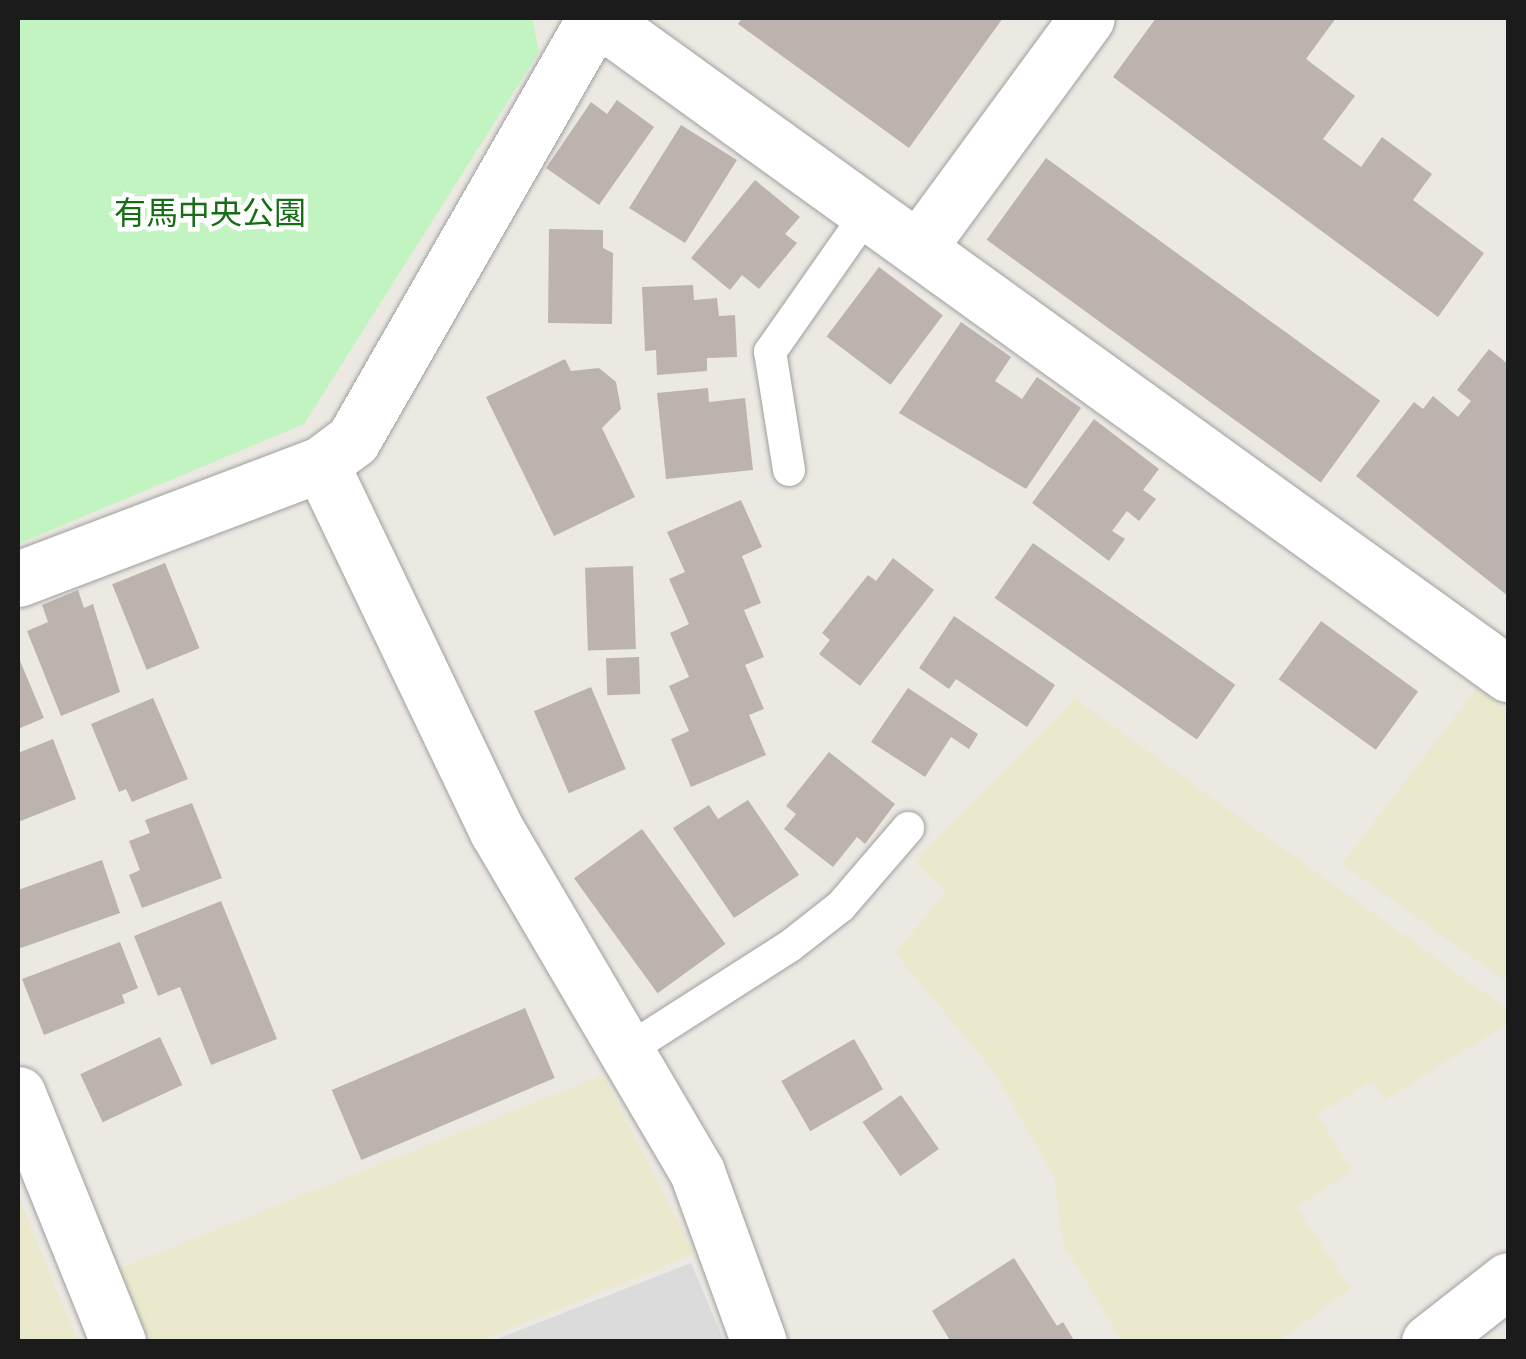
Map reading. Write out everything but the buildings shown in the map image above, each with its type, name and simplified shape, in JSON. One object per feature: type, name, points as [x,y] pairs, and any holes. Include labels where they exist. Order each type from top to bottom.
[{"type":"street","points":[[18,579],[320,464],[353,440],[597,18],[1508,674]]},
{"type":"street","points":[[918,248],[1087,18]]},
{"type":"street","points":[[320,464],[496,832],[630,1048],[697,1172],[759,1342]]},
{"type":"street","points":[[18,1094],[118,1342]]},
{"type":"street","points":[[1429,1342],[1508,1280]]},
{"type":"lane","points":[[789,470],[770,352],[868,212]]},
{"type":"lane","points":[[630,1048],[790,946],[841,906],[908,828]]},
{"type":"green space","name":"有馬中央公園","points":[[18,18],[532,18],[539,52],[304,424],[18,544]]},
{"type":"green space","points":[[1477,688],[1508,711],[1508,983],[1342,864]]},
{"type":"green space","points":[[1075,699],[1508,1010],[1508,1023],[1385,1100],[1372,1081],[1317,1114],[1352,1172],[1296,1207],[1350,1288],[1279,1341],[1122,1341],[1063,1243],[1054,1177],[995,1073],[895,953],[946,892],[915,862]]},
{"type":"green space","points":[[603,1075],[694,1254],[477,1342],[149,1341],[118,1269]]},
{"type":"green space","points":[[18,1196],[48,1270],[78,1341],[18,1341]]},
{"type":"shaded area","points":[[691,1263],[724,1341],[492,1341]]}]
